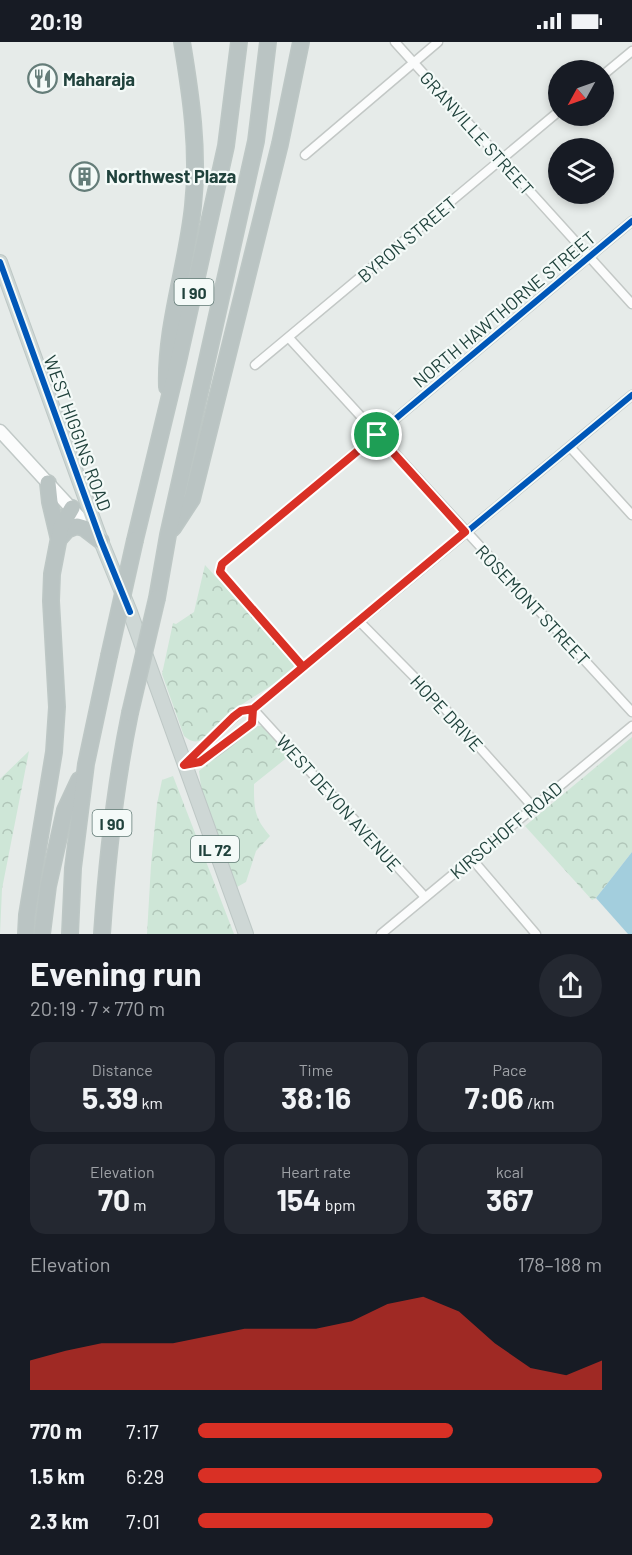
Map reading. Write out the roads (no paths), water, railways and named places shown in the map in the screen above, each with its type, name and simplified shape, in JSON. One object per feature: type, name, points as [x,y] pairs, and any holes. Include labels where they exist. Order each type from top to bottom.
[{"type":"highway","points":[[174,42],[188,75]]},
{"type":"highway","points":[[167,407],[166,358],[190,232],[196,173],[195,138],[182,42]]},
{"type":"highway","name":"I 90","points":[[70,934],[73,868],[86,764],[226,146],[239,42]]},
{"type":"highway","name":"I 90","points":[[102,934],[107,862],[115,797],[130,713],[256,141],[268,42]]},
{"type":"highway","points":[[168,535],[192,499],[277,156],[301,42]]},
{"type":"highway","points":[[48,483],[59,539]]},
{"type":"highway","points":[[26,934],[27,915],[54,752],[56,675],[51,601],[52,574],[61,527],[72,508]]},
{"type":"highway","points":[[59,539],[67,530],[77,526],[84,528],[101,541]]},
{"type":"highway","name":"I 90","points":[[42,934],[48,886],[65,810],[86,764]]},
{"type":"main road","name":"WEST HIGGINS ROAD","points":[[0,262],[246,934]]},
{"type":"main road","points":[[0,431],[101,541]]},
{"type":"main road","points":[[72,508],[84,493]]},
{"type":"street","name":"GRANVILLE STREET","points":[[395,42],[632,304]]},
{"type":"street","points":[[305,155],[438,42]]},
{"type":"street","points":[[614,66],[632,51]]},
{"type":"street","name":"BYRON STREET","points":[[255,365],[548,120]]},
{"type":"street","name":"NORTH HAWTHORNE STREET","points":[[303,667],[220,572],[222,564],[632,221]]},
{"type":"street","name":"ROSEMONT STREET","points":[[289,338],[632,712]]},
{"type":"street","points":[[184,765],[241,711],[253,709],[632,395]]},
{"type":"street","points":[[570,447],[632,515]]},
{"type":"street","name":"HOPE DRIVE","points":[[359,621],[438,701],[533,807]]},
{"type":"street","points":[[184,765],[200,762],[252,723],[253,709]]},
{"type":"street","name":"WEST DEVON AVENUE","points":[[253,709],[425,897]]},
{"type":"street","name":"KIRSCHOFF ROAD","points":[[381,934],[632,726]]},
{"type":"street","points":[[472,859],[536,934]]},
{"type":"water","points":[[632,852],[632,934],[628,934],[596,898]]},
{"type":"place","name":"Maharaja","points":[[42,79]]},
{"type":"place","name":"Northwest Plaza","points":[[85,176]]}]
